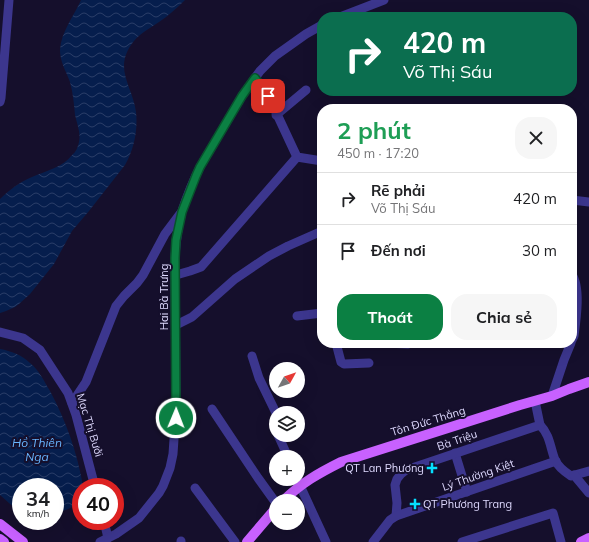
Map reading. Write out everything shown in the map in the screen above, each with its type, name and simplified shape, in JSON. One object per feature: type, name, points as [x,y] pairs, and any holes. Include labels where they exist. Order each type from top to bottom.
[{"type":"main road","name":"Tôn Đức Thắng","points":[[305,479],[341,462],[490,414],[552,396],[589,382]]},
{"type":"main road","name":"Tôn Đức Thắng","points":[[289,494],[296,486]]},
{"type":"main road","points":[[247,542],[269,516]]},
{"type":"main road","points":[[0,524],[23,542]]},
{"type":"main road","points":[[581,542],[589,538]]},
{"type":"main road","points":[[0,539],[4,542]]},
{"type":"street","points":[[0,102],[9,0]]},
{"type":"street","points":[[353,12],[384,0]]},
{"type":"street","name":"Hai Bà Trưng","points":[[100,542],[123,530],[139,518],[159,493],[170,468],[173,454],[176,409],[176,240],[182,212],[200,167],[242,96],[260,72],[275,56],[317,28]]},
{"type":"street","points":[[255,78],[268,96],[297,157]]},
{"type":"street","points":[[276,114],[306,90]]},
{"type":"street","points":[[297,157],[317,160]]},
{"type":"street","points":[[176,275],[201,267],[297,157]]},
{"type":"street","points":[[577,201],[589,202]]},
{"type":"street","points":[[72,403],[86,382],[116,306],[143,275],[165,234],[182,212]]},
{"type":"street","points":[[176,325],[192,317],[235,279],[269,256],[317,233]]},
{"type":"street","points":[[297,316],[317,314]]},
{"type":"street","name":"Mạc Thị Bưởi","points":[[0,332],[23,338],[40,350],[68,393],[76,415],[93,478]]},
{"type":"street","points":[[337,348],[341,362],[344,364],[368,363]]},
{"type":"street","points":[[552,396],[569,348]]},
{"type":"street","points":[[252,356],[259,378],[273,406]]},
{"type":"street","points":[[535,401],[540,424],[549,438],[556,461],[564,472],[571,476],[589,471]]},
{"type":"street","points":[[212,409],[270,494]]},
{"type":"street","name":"Bà Triệu","points":[[396,516],[397,503],[395,485],[397,479],[406,470],[540,424]]},
{"type":"street","points":[[455,453],[467,492]]},
{"type":"street","name":"Lý Thường Kiệt","points":[[373,542],[390,520],[396,516],[556,461]]},
{"type":"street","points":[[574,475],[589,493]]},
{"type":"street","points":[[301,486],[326,542]]},
{"type":"street","points":[[195,488],[235,542]]},
{"type":"street","points":[[462,542],[553,514],[562,542]]},
{"type":"street","points":[[106,530],[108,538]]},
{"type":"water","points":[[81,0],[185,0],[166,17],[137,38],[126,54],[124,71],[136,112],[136,126],[135,140],[125,165],[72,231],[54,264],[30,294],[15,307],[0,313],[0,199],[23,181],[64,163],[75,152],[79,144],[79,132],[72,90],[62,62],[60,50],[65,30]]},
{"type":"water","name":"Hồ Thiên Nga","points":[[0,349],[12,352],[27,360],[41,376],[66,425],[78,461],[81,478],[72,478],[72,507],[64,511],[64,478],[12,478],[12,506],[0,495]]},
{"type":"place","name":"QT Lan Phương","points":[[432,468]]},
{"type":"place","name":"QT Phương Trang","points":[[415,504]]},
{"type":"route","points":[[176,418],[175,258],[176,240],[182,212],[200,167],[242,96],[255,78],[268,96]]}]
